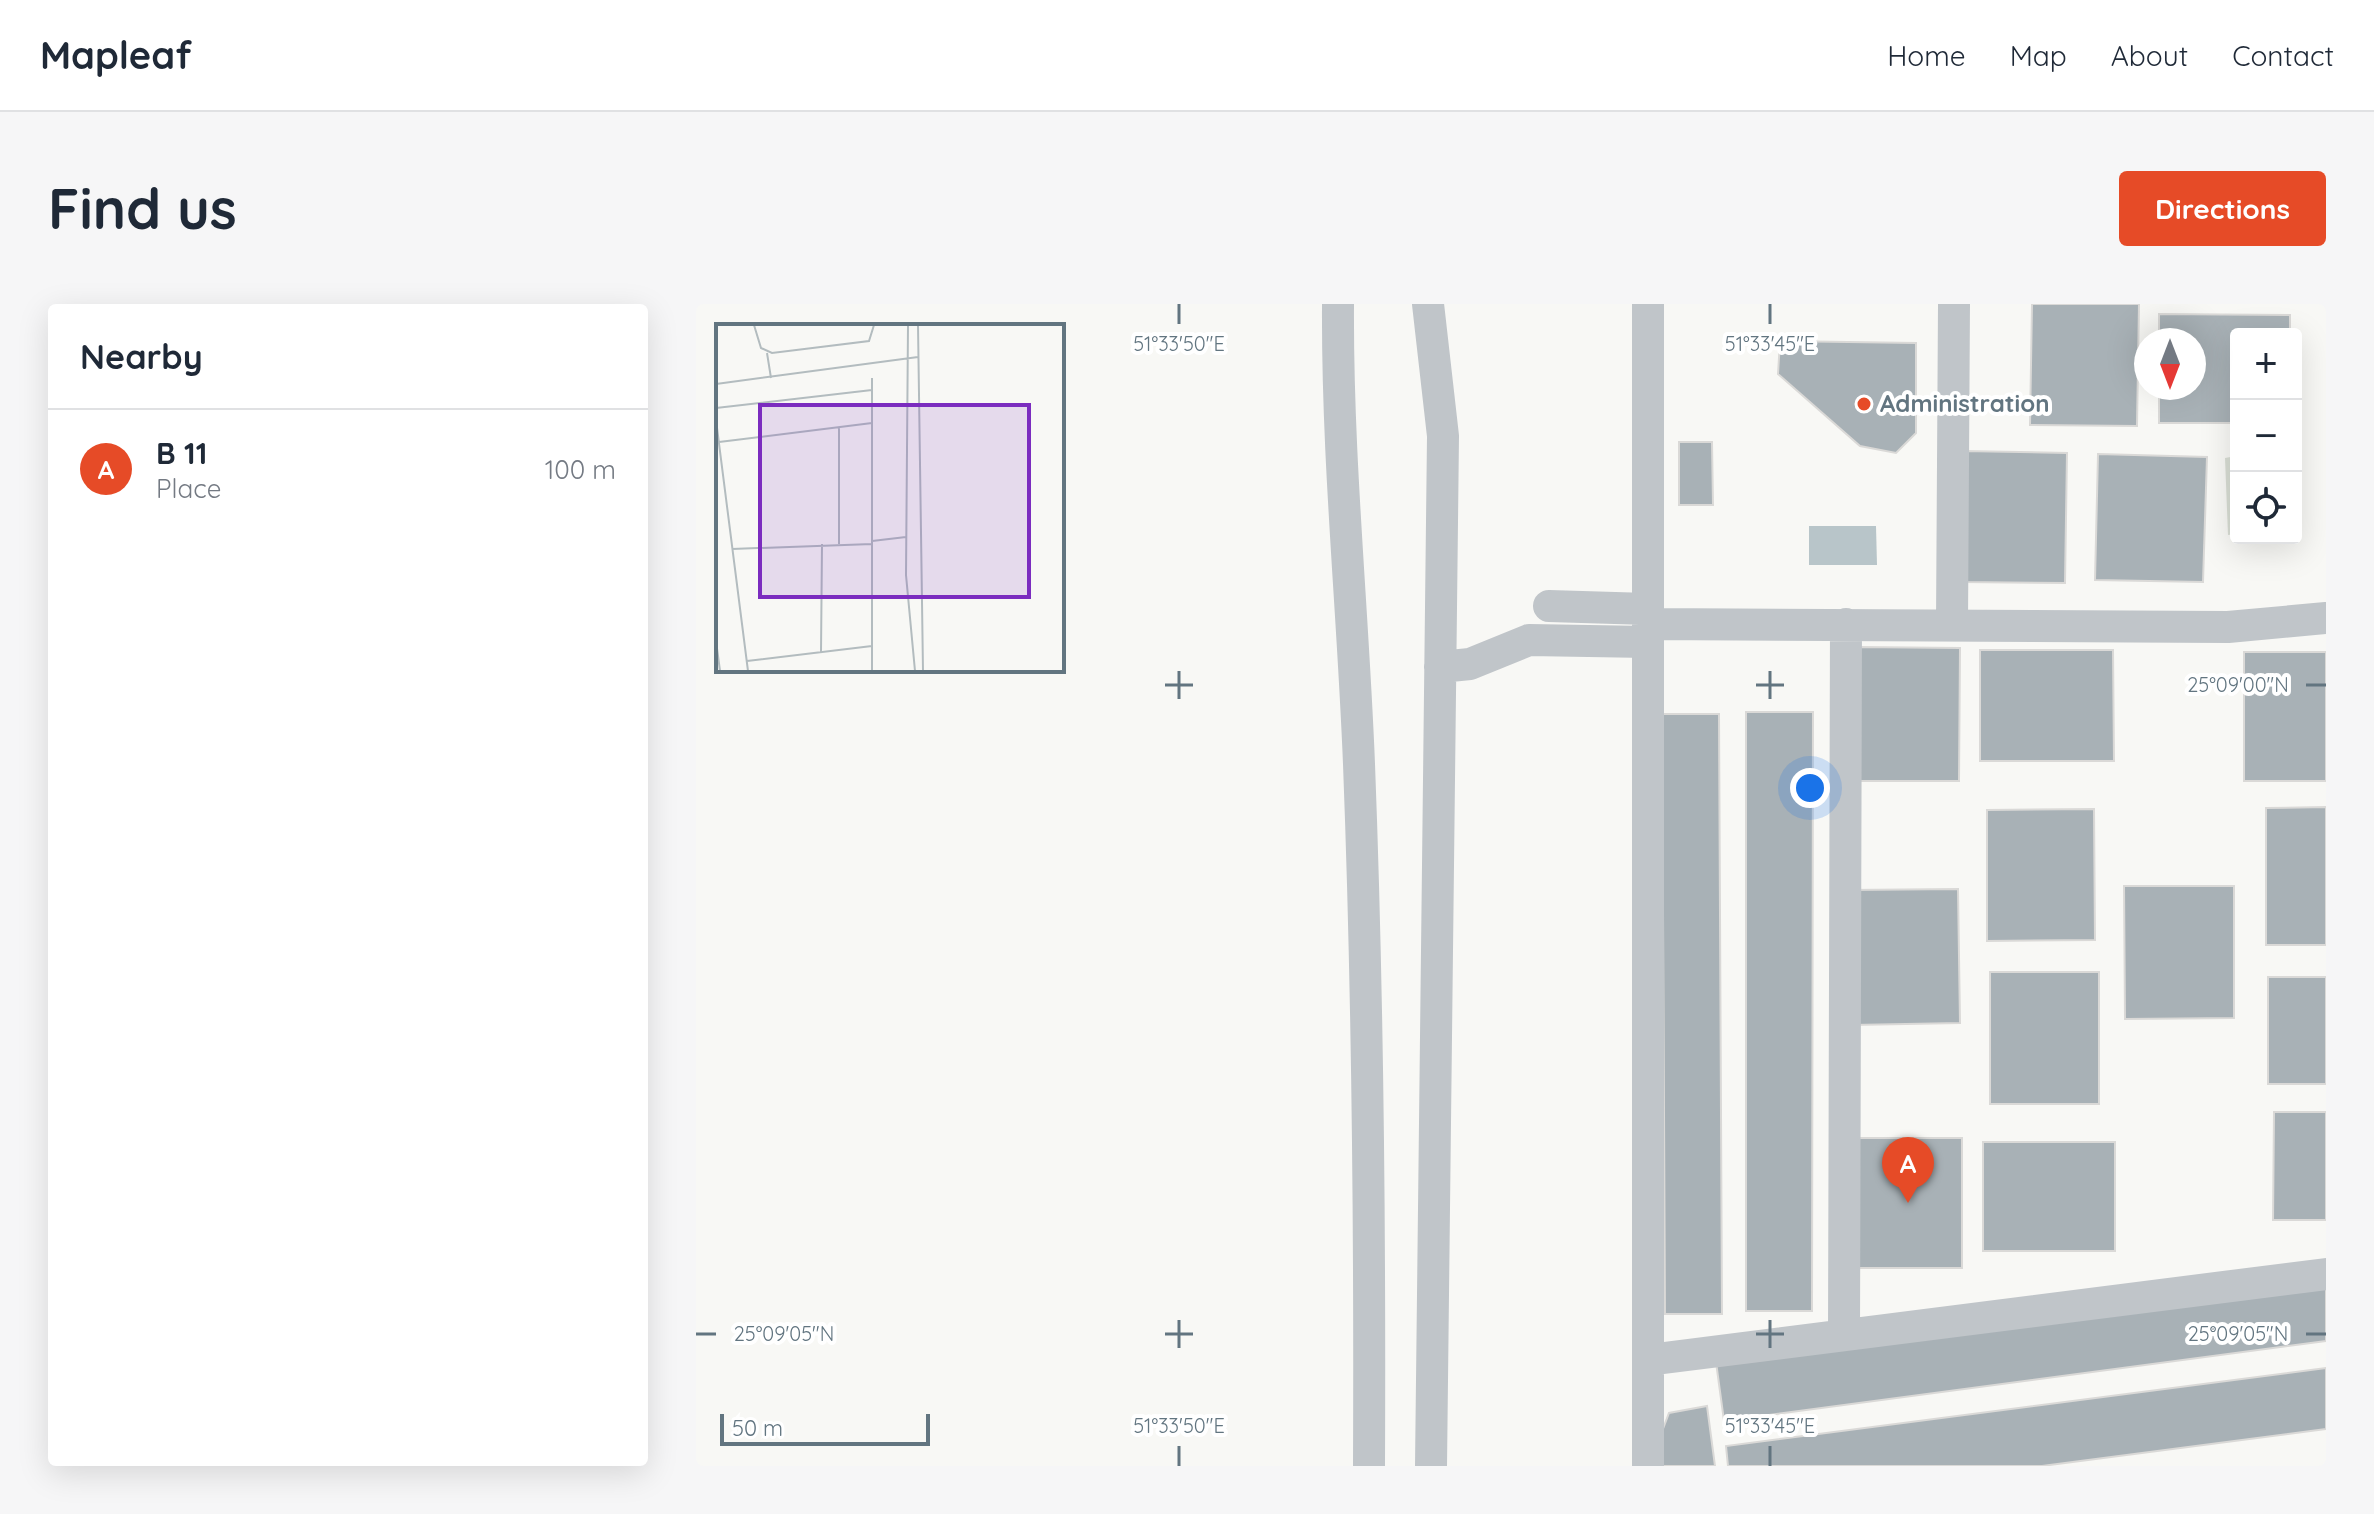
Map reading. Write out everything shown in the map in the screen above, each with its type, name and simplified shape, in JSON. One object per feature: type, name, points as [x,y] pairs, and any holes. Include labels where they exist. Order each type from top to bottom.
[{"type":"street","points":[[1338,304],[1340,430],[1359,762],[1370,1197],[1369,1466]]},
{"type":"street","points":[[1428,304],[1443,436],[1431,1466]]},
{"type":"street","points":[[1648,304],[1648,1466]]},
{"type":"street","points":[[1952,624],[1954,304]]},
{"type":"street","points":[[1549,606],[1648,625]]},
{"type":"street","points":[[1440,667],[1470,664],[1529,640],[1648,625],[2228,627],[2326,618]]},
{"type":"street","points":[[1844,1335],[1846,624]]},
{"type":"street","points":[[1648,1360],[2326,1274]]},
{"type":"shaded area","points":[[2230,457],[2228,535],[2225,458]]},
{"type":"shaded area","points":[[1809,526],[1876,526],[1877,565],[1809,565]]},
{"type":"building","points":[[2032,304],[2139,304],[2139,328],[2134,328],[2137,426],[2030,425]]},
{"type":"building","points":[[2159,314],[2290,315],[2290,328],[2230,328],[2230,423],[2159,423],[2159,400],[2206,400],[2206,328],[2159,328]]},
{"type":"building","name":"Administration","points":[[1780,341],[1916,343],[1916,433],[1896,453],[1860,446],[1778,374]]},
{"type":"building","points":[[1679,442],[1712,442],[1713,505],[1679,505]]},
{"type":"building","points":[[1963,451],[2067,453],[2065,583],[1961,582]]},
{"type":"building","points":[[2098,454],[2207,457],[2203,582],[2095,580]]},
{"type":"building","points":[[1857,647],[1960,648],[1959,781],[1857,781]]},
{"type":"building","points":[[1980,650],[2113,650],[2114,761],[1980,761]]},
{"type":"building","points":[[2244,652],[2326,652],[2326,781],[2244,781]]},
{"type":"building","points":[[1746,712],[1813,712],[1812,1311],[1746,1311]]},
{"type":"building","points":[[1662,714],[1719,714],[1722,1314],[1665,1314]]},
{"type":"building","points":[[2326,807],[2326,945],[2266,945],[2266,808]]},
{"type":"building","points":[[2094,809],[2095,940],[1987,941],[1987,810]]},
{"type":"building","points":[[2124,886],[2234,886],[2234,1018],[2125,1019]]},
{"type":"building","points":[[1958,889],[1960,1023],[1852,1025],[1849,890]]},
{"type":"building","points":[[1990,972],[2099,972],[2099,1104],[1990,1104]]},
{"type":"building","points":[[2268,977],[2326,977],[2326,1084],[2268,1084]]},
{"type":"building","points":[[2274,1112],[2326,1112],[2326,1220],[2273,1220]]},
{"type":"building","points":[[1854,1138],[1962,1138],[1962,1268],[1854,1268]]},
{"type":"building","points":[[1983,1142],[2115,1142],[2115,1251],[1983,1251]]},
{"type":"building","points":[[2326,1281],[2326,1341],[1724,1421],[1716,1362]]},
{"type":"building","points":[[2326,1368],[2326,1429],[2042,1466],[1728,1466],[1726,1446]]},
{"type":"building","points":[[1707,1406],[1715,1466],[1661,1466],[1658,1442],[1669,1413]]},
{"type":"place","name":"Administration","points":[[1864,404]]},
{"type":"place","name":"B 11","points":[[1908,1203]]}]
